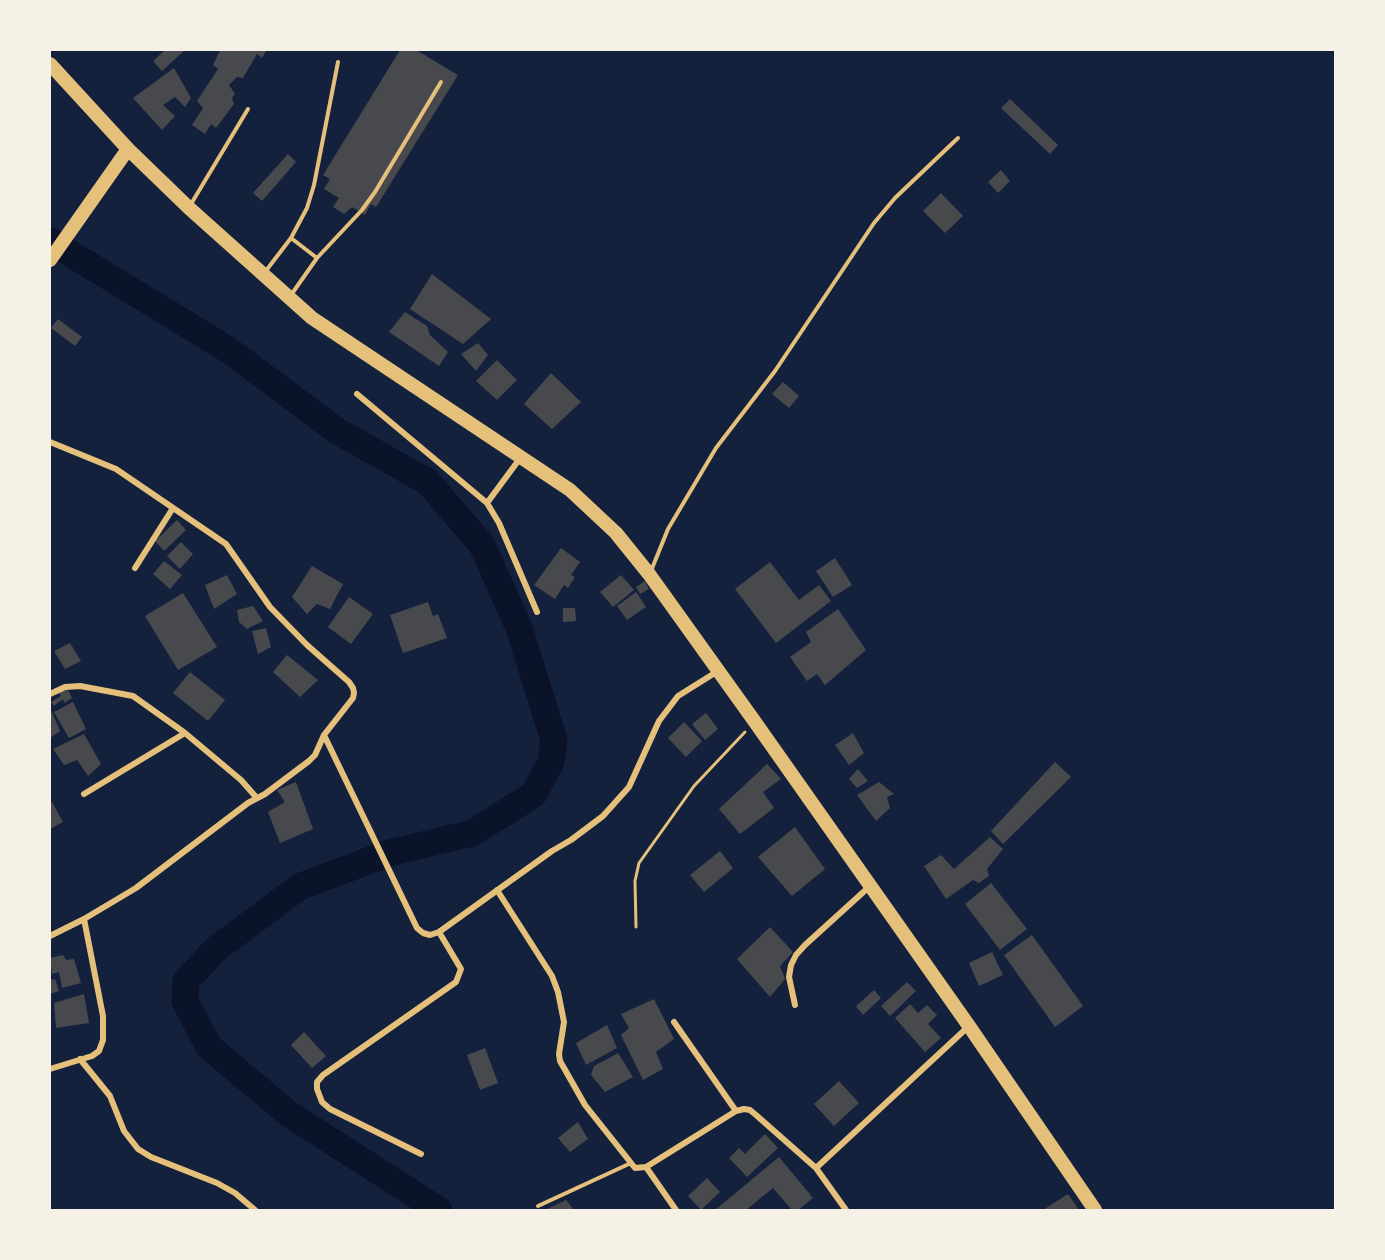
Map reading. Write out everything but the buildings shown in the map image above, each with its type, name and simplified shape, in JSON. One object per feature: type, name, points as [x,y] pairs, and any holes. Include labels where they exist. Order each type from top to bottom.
[{"type":"highway","points":[[50,64],[128,149],[189,208],[289,298],[330,330],[570,490],[616,533],[649,574],[718,671],[969,1026],[1095,1210]]},
{"type":"highway","points":[[50,260],[128,149]]},
{"type":"street","points":[[357,394],[487,504],[499,523],[537,612]]},
{"type":"street","points":[[50,442],[116,469],[226,544],[270,607],[353,688],[352,698],[324,735],[315,755],[309,761],[265,794],[256,797],[136,888],[50,936]]},
{"type":"street","points":[[487,504],[521,457]]},
{"type":"street","points":[[135,568],[173,508]]},
{"type":"street","points":[[324,735],[417,928],[430,935],[439,932],[603,816],[629,787],[658,721],[678,696],[718,671]]},
{"type":"street","points":[[50,694],[58,689],[80,686],[133,696],[185,733],[241,780],[256,797]]},
{"type":"street","points":[[84,795],[185,733]]},
{"type":"street","points":[[795,1005],[789,977],[790,965],[796,955],[870,886]]},
{"type":"street","points":[[497,890],[555,984],[564,1022],[560,1061],[585,1105],[635,1168],[646,1167],[736,1111],[750,1110],[816,1168],[846,1210]]},
{"type":"street","points":[[50,1068],[92,1056],[99,1051],[104,1031],[84,919]]},
{"type":"street","points":[[421,1154],[330,1109],[322,1102],[317,1082],[323,1075],[456,982],[461,969],[439,932]]},
{"type":"street","points":[[674,1022],[736,1111]]},
{"type":"street","points":[[816,1168],[969,1026]]},
{"type":"street","points":[[80,1059],[110,1096],[124,1131],[138,1149],[151,1157],[216,1183],[235,1193],[255,1210]]},
{"type":"street","points":[[646,1167],[676,1210]]},
{"type":"lane","points":[[263,275],[291,238],[307,208],[314,185],[338,62]]},
{"type":"lane","points":[[289,298],[317,258],[362,210],[375,192],[441,82]]},
{"type":"lane","points":[[189,208],[248,109]]},
{"type":"lane","points":[[649,574],[668,529],[716,448],[775,371],[873,223],[895,198],[958,138]]},
{"type":"lane","points":[[291,238],[317,258]]},
{"type":"lane","points":[[538,1206],[631,1163]]},
{"type":"path","points":[[636,927],[635,881],[639,863],[694,786],[754,722]]},
{"type":"waterway","points":[[50,241],[227,349],[337,431],[428,482],[482,545],[519,628],[554,740],[551,762],[533,795],[472,833],[389,853],[299,887],[216,949],[186,981],[185,1001],[209,1047],[289,1114],[439,1210]]}]
